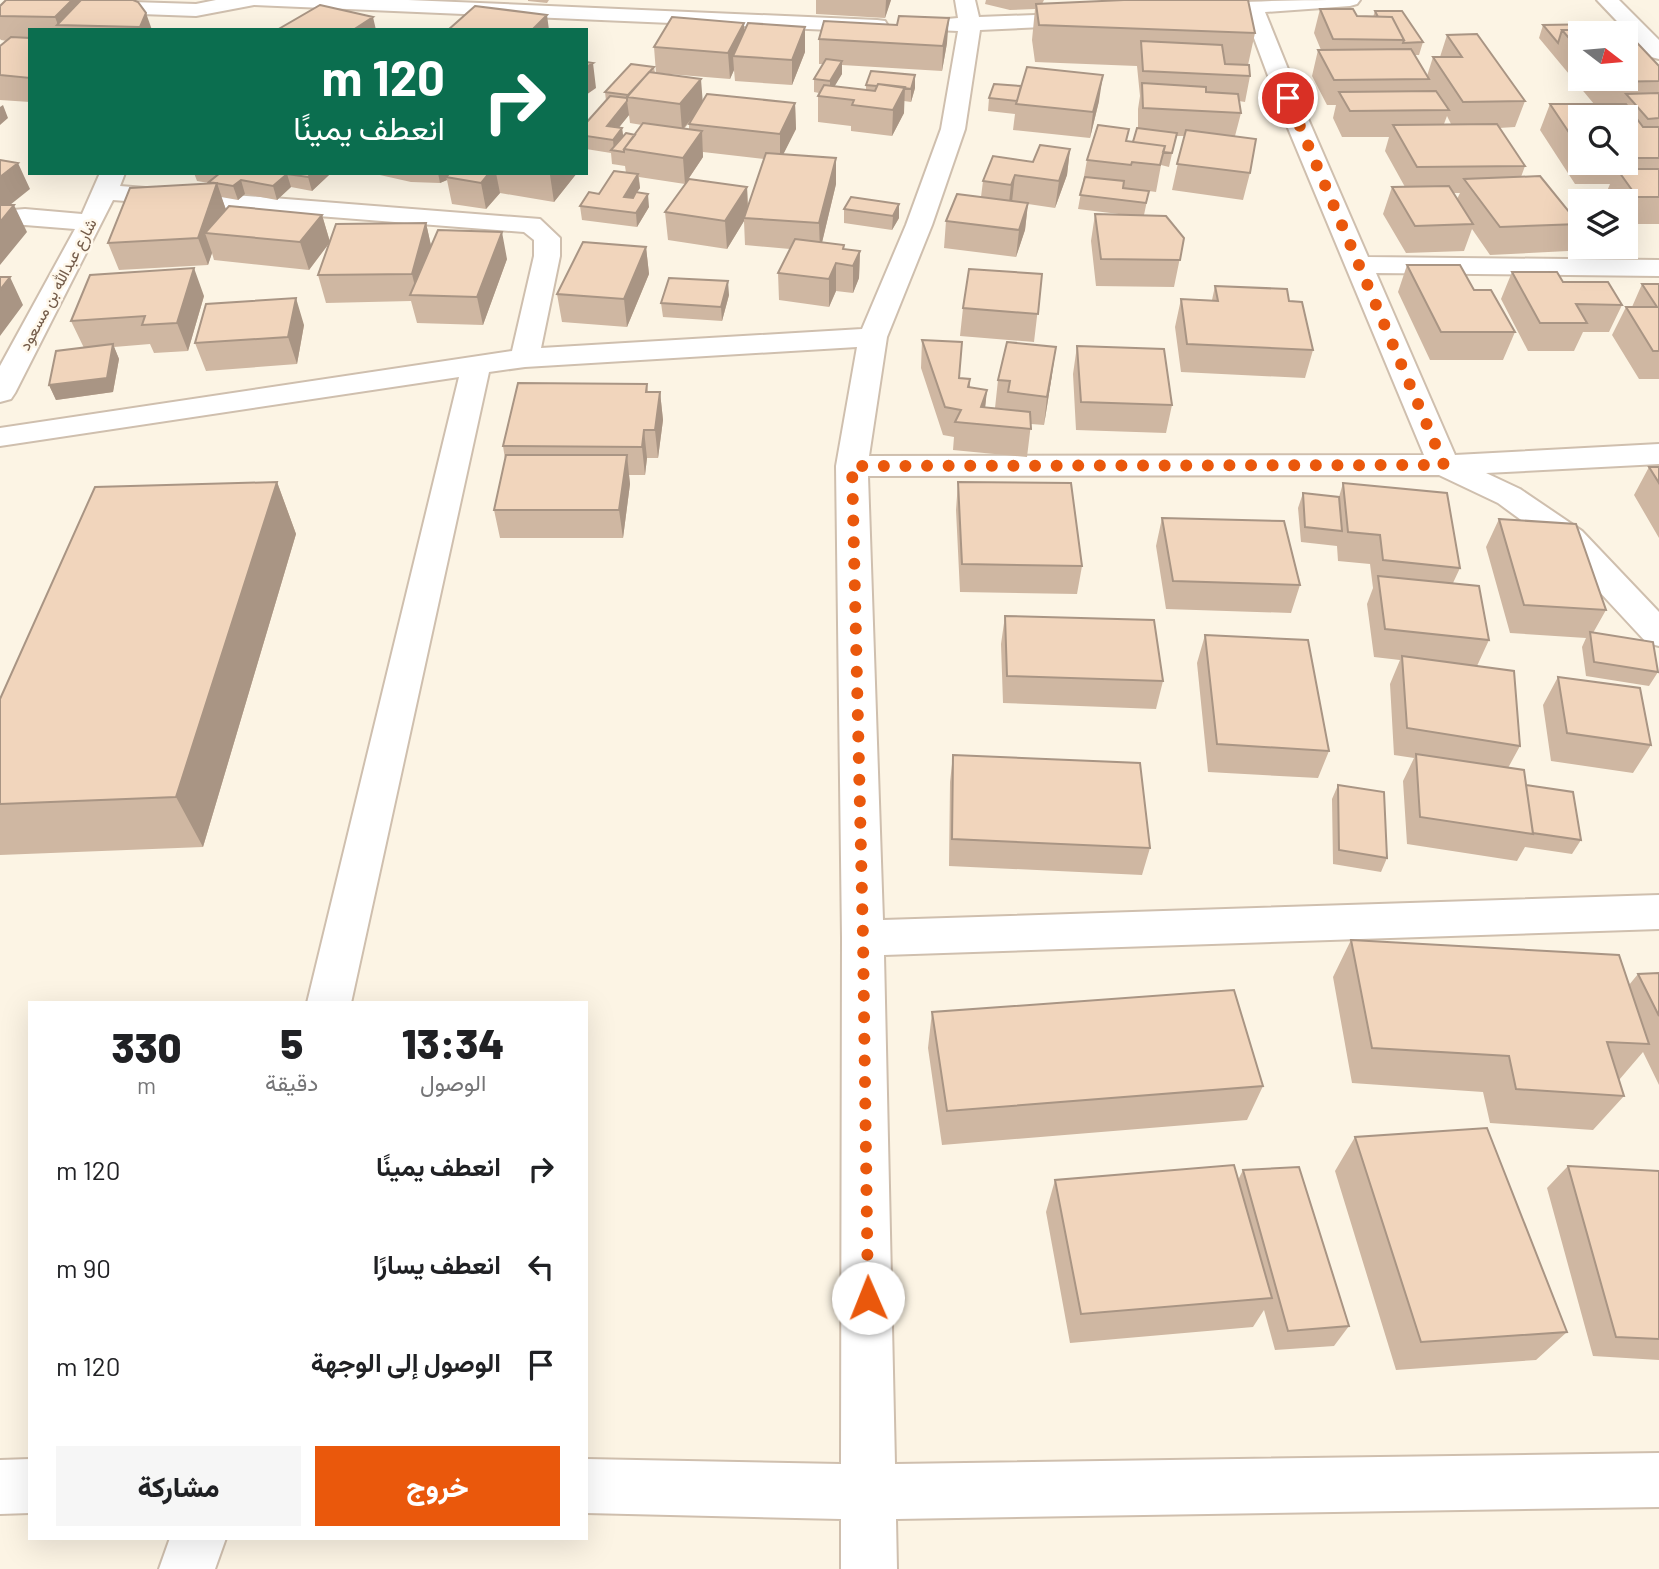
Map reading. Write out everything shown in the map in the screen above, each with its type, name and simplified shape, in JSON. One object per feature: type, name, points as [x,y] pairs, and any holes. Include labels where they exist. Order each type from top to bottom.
[{"type":"street","points":[[78,0],[195,13],[250,0]]},
{"type":"street","points":[[258,0],[604,8],[895,26]]},
{"type":"street","points":[[1184,12],[1250,4],[1350,0]]},
{"type":"street","points":[[1607,0],[1659,52]]},
{"type":"street","points":[[1250,4],[1444,465],[1509,496],[1570,539],[1659,634]]},
{"type":"street","points":[[920,26],[968,12],[1103,18]]},
{"type":"street","points":[[869,1569],[863,938],[852,466],[873,337],[919,225],[953,129],[968,12]]},
{"type":"street","points":[[108,183],[531,225],[547,237],[547,256],[525,358]]},
{"type":"street","name":"شارع عبدالله بن مسعود","points":[[0,393],[91,222],[108,183]]},
{"type":"street","points":[[0,219],[25,217],[91,222]]},
{"type":"street","points":[[1360,265],[1659,268]]},
{"type":"street","points":[[0,437],[525,358],[873,337]]},
{"type":"street","points":[[329,1001],[476,367]]},
{"type":"street","points":[[852,466],[1444,465],[1659,454]]},
{"type":"street","points":[[863,938],[1659,912]]},
{"type":"street","points":[[588,1486],[870,1492],[1659,1480]]},
{"type":"street","points":[[0,1487],[28,1486]]},
{"type":"street","points":[[187,1569],[197,1540]]},
{"type":"building","points":[[6,0],[72,0],[55,17],[0,16],[0,6]]},
{"type":"building","points":[[81,0],[133,0],[138,2],[146,13],[140,27],[57,25]]},
{"type":"building","points":[[1124,0],[1248,0],[1255,33],[1039,25],[1036,4]]},
{"type":"building","points":[[320,5],[373,17],[356,28],[280,28]]},
{"type":"building","points":[[475,6],[547,15],[534,28],[450,28]]},
{"type":"building","points":[[1320,9],[1353,9],[1357,16],[1392,17],[1404,40],[1333,39]]},
{"type":"building","points":[[1375,11],[1402,11],[1423,42],[1403,43],[1392,17],[1378,17]]},
{"type":"building","points":[[899,16],[949,18],[943,46],[819,39],[824,21],[897,25]]},
{"type":"building","points":[[672,17],[744,23],[728,53],[654,47]]},
{"type":"building","points":[[748,23],[805,27],[792,60],[733,56]]},
{"type":"building","points":[[1543,25],[1568,25],[1568,30],[1562,30],[1558,43]]},
{"type":"building","points":[[1477,34],[1525,101],[1463,102],[1433,57],[1462,57],[1447,35]]},
{"type":"building","points":[[11,37],[28,38],[28,78],[0,75],[0,46]]},
{"type":"building","points":[[1141,41],[1222,45],[1225,64],[1249,65],[1250,76],[1143,71]]},
{"type":"building","points":[[1638,44],[1659,66],[1659,81],[1638,81]]},
{"type":"building","points":[[1411,49],[1429,79],[1334,80],[1318,50]]},
{"type":"building","points":[[826,59],[842,61],[830,81],[814,79]]},
{"type":"building","points":[[631,64],[654,67],[628,95],[605,92]]},
{"type":"building","points":[[1027,67],[1103,75],[1093,112],[1016,104]]},
{"type":"building","points":[[871,71],[915,75],[911,89],[866,85]]},
{"type":"building","points":[[649,72],[701,79],[680,104],[627,97]]},
{"type":"building","points":[[1142,83],[1206,87],[1206,92],[1238,94],[1241,113],[1143,108]]},
{"type":"building","points":[[878,84],[905,87],[893,110],[852,105],[854,100],[818,96],[824,85],[875,91]]},
{"type":"building","points":[[994,84],[1021,86],[1017,101],[989,98]]},
{"type":"building","points":[[1436,91],[1449,110],[1350,111],[1339,92]]},
{"type":"building","points":[[1659,93],[1659,118],[1648,119],[1626,94]]},
{"type":"building","points":[[707,94],[795,103],[780,134],[689,124]]},
{"type":"building","points":[[610,96],[627,98],[607,126],[622,128],[613,140],[588,136],[588,121]]},
{"type":"building","points":[[1550,104],[1627,105],[1568,105],[1568,131]]},
{"type":"building","points":[[1638,120],[1643,127],[1659,127],[1659,158],[1638,158]]},
{"type":"building","points":[[643,123],[702,131],[683,158],[624,149]]},
{"type":"building","points":[[1497,124],[1525,166],[1417,167],[1393,125]]},
{"type":"building","points":[[1098,125],[1129,129],[1126,141],[1165,146],[1160,165],[1087,160]]},
{"type":"building","points":[[1137,128],[1177,133],[1172,153],[1163,152],[1165,146],[1133,142]]},
{"type":"building","points":[[1186,130],[1256,139],[1250,173],[1177,164]]},
{"type":"building","points":[[626,133],[635,135],[624,152],[611,150]]},
{"type":"building","points":[[1040,145],[1070,149],[1059,181],[1015,175],[1011,185],[983,181],[993,156],[1033,162]]},
{"type":"building","points":[[766,153],[836,158],[819,223],[744,218]]},
{"type":"building","points":[[0,160],[18,163],[0,177]]},
{"type":"building","points":[[1638,169],[1659,169],[1659,197],[1638,197],[1638,189],[1631,189],[1621,175],[1638,175]]},
{"type":"building","points":[[614,171],[638,174],[624,197],[633,198],[636,192],[648,194],[636,213],[580,206],[589,192],[599,194]]},
{"type":"building","points":[[218,175],[286,175],[273,186],[241,180],[233,186],[209,182]]},
{"type":"building","points":[[448,175],[487,175],[481,183],[446,177]]},
{"type":"building","points":[[1540,176],[1568,210],[1568,224],[1500,227],[1464,179]]},
{"type":"building","points":[[1085,177],[1124,181],[1123,188],[1149,191],[1146,203],[1080,195]]},
{"type":"building","points":[[689,179],[747,187],[725,221],[665,212]]},
{"type":"building","points":[[217,183],[198,238],[108,243],[130,188]]},
{"type":"building","points":[[1449,186],[1473,224],[1415,226],[1392,187]]},
{"type":"building","points":[[957,194],[1028,203],[1019,230],[946,221]]},
{"type":"building","points":[[851,197],[899,204],[893,216],[844,209]]},
{"type":"building","points":[[0,205],[14,205],[0,222]]},
{"type":"building","points":[[229,206],[322,215],[300,242],[205,233]]},
{"type":"building","points":[[1095,214],[1166,216],[1184,238],[1180,260],[1101,259]]},
{"type":"building","points":[[426,223],[412,274],[318,275],[336,224]]},
{"type":"building","points":[[438,230],[502,232],[477,297],[410,295]]},
{"type":"building","points":[[795,239],[844,245],[843,249],[860,251],[853,266],[836,263],[829,279],[778,273]]},
{"type":"building","points":[[583,242],[646,247],[624,299],[557,294]]},
{"type":"building","points":[[1407,265],[1460,265],[1474,290],[1491,290],[1515,332],[1441,332]]},
{"type":"building","points":[[194,268],[177,323],[142,325],[145,316],[71,321],[90,275]]},
{"type":"building","points":[[969,269],[1042,274],[1038,314],[963,308]]},
{"type":"building","points":[[1512,272],[1557,272],[1563,282],[1608,282],[1622,305],[1576,304],[1587,323],[1540,323]]},
{"type":"building","points":[[0,277],[10,277],[0,290]]},
{"type":"building","points":[[669,278],[728,281],[721,307],[661,303]]},
{"type":"building","points":[[1642,284],[1659,284],[1659,351],[1653,351],[1626,307],[1657,307]]},
{"type":"building","points":[[1215,286],[1287,289],[1289,301],[1302,302],[1313,350],[1187,344],[1181,299],[1218,301]]},
{"type":"building","points":[[296,298],[288,337],[195,343],[206,304]]},
{"type":"building","points":[[922,340],[962,342],[959,378],[970,379],[968,387],[987,390],[981,407],[1030,412],[1031,429],[955,422],[961,410],[945,407]]},
{"type":"building","points":[[1007,342],[1056,347],[1047,397],[1008,392],[1010,381],[998,380]]},
{"type":"building","points":[[113,344],[107,378],[49,385],[56,351]]},
{"type":"building","points":[[1077,346],[1164,349],[1172,405],[1081,402]]},
{"type":"building","points":[[518,383],[647,384],[646,392],[660,392],[655,430],[644,430],[642,447],[503,446]]},
{"type":"building","points":[[506,455],[627,455],[619,510],[494,510]]},
{"type":"building","points":[[1649,467],[1659,467],[1659,483]]},
{"type":"building","points":[[277,482],[176,797],[0,804],[0,699],[95,487]]},
{"type":"building","points":[[958,482],[1071,483],[1082,566],[962,564]]},
{"type":"building","points":[[1343,483],[1447,493],[1460,568],[1383,560],[1380,535],[1348,532]]},
{"type":"building","points":[[1303,493],[1339,497],[1342,531],[1305,527]]},
{"type":"building","points":[[1162,518],[1284,521],[1300,585],[1173,581]]},
{"type":"building","points":[[1499,519],[1576,524],[1606,610],[1524,605]]},
{"type":"building","points":[[1378,576],[1479,586],[1489,640],[1385,629]]},
{"type":"building","points":[[1005,616],[1154,620],[1163,681],[1007,676]]},
{"type":"building","points":[[1590,632],[1653,642],[1658,672],[1594,662]]},
{"type":"building","points":[[1205,635],[1308,640],[1329,751],[1217,744]]},
{"type":"building","points":[[1402,656],[1514,671],[1520,746],[1407,728]]},
{"type":"building","points":[[1558,677],[1640,688],[1651,745],[1567,733]]},
{"type":"building","points":[[1416,754],[1524,770],[1533,834],[1420,817]]},
{"type":"building","points":[[953,755],[1140,763],[1150,848],[952,839]]},
{"type":"building","points":[[1338,785],[1384,792],[1387,858],[1339,850]]},
{"type":"building","points":[[1526,785],[1573,792],[1581,840],[1533,833]]},
{"type":"building","points":[[1351,940],[1619,955],[1649,1044],[1607,1042],[1624,1096],[1516,1089],[1509,1056],[1372,1048]]},
{"type":"building","points":[[1659,973],[1659,1016],[1638,974]]},
{"type":"building","points":[[1234,990],[1263,1086],[947,1111],[932,1012]]},
{"type":"building","points":[[1487,1128],[1567,1332],[1421,1342],[1355,1137]]},
{"type":"building","points":[[1234,1165],[1272,1298],[1081,1314],[1055,1180]]},
{"type":"building","points":[[1568,1166],[1659,1171],[1659,1339],[1616,1337]]},
{"type":"building","points":[[1299,1167],[1349,1326],[1288,1331],[1243,1170]]},
{"type":"route","points":[[868,1298],[852,466],[1444,465],[1288,98]]}]
